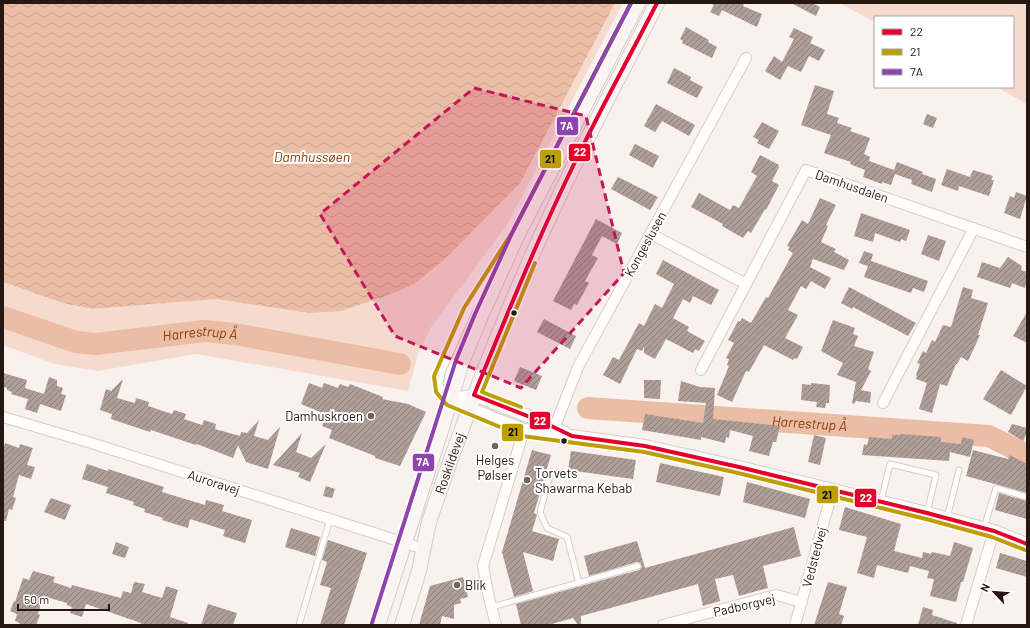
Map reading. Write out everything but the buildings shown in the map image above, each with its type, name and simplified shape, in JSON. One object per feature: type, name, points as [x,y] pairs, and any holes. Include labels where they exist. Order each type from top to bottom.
[{"type":"main road","name":"Roskildevej","points":[[378,625],[462,362],[475,329],[518,234],[638,3]]},
{"type":"main road","name":"Roskildevej","points":[[402,625],[419,571],[428,526],[468,408],[508,311],[576,160],[658,3]]},
{"type":"street","name":"Kongeslusen","points":[[553,431],[578,367],[746,58]]},
{"type":"street","name":"Damhusdalen","points":[[701,370],[806,170],[1027,247]]},
{"type":"street","points":[[883,403],[974,228]]},
{"type":"street","points":[[650,234],[746,284]]},
{"type":"street","points":[[450,400],[474,395],[553,431],[572,436],[645,446],[833,489],[989,529],[1027,544]]},
{"type":"street","points":[[450,400],[524,430],[553,431]]},
{"type":"street","name":"Auroravej","points":[[3,417],[424,549]]},
{"type":"street","points":[[496,625],[482,566],[524,430]]},
{"type":"street","name":"Vedstedvej","points":[[795,625],[833,489]]},
{"type":"street","points":[[966,625],[989,529]]},
{"type":"street","name":"Padborgvej","points":[[663,625],[776,595],[802,602]]},
{"type":"lane","points":[[881,502],[890,464],[936,475],[926,512]]},
{"type":"lane","points":[[947,518],[958,470]]},
{"type":"lane","points":[[551,472],[540,512],[547,528],[567,537],[579,583]]},
{"type":"lane","points":[[989,529],[996,488],[1027,497]]},
{"type":"lane","points":[[298,625],[330,519]]},
{"type":"lane","points":[[490,602],[579,583],[638,566]]},
{"type":"highlighted area","points":[[474,88],[586,116],[624,273],[521,388],[395,336],[320,214]]},
{"type":"shaded area","points":[[615,3],[623,3],[507,225],[431,327],[418,354],[408,391],[196,354],[98,371],[54,364],[3,345],[3,282],[63,303],[92,309],[216,299],[309,313],[414,284],[444,260],[519,183]]},
{"type":"shaded area","points":[[839,3],[1027,3],[1027,104],[998,88],[1014,88],[1014,16],[874,16],[874,21]]},
{"type":"water","name":"Damhussøen","points":[[3,3],[615,3],[520,183],[444,260],[414,284],[386,296],[341,311],[309,313],[216,299],[92,309],[63,303],[3,282]]},
{"type":"waterway","name":"Harrestrup Å","points":[[3,317],[76,342],[96,344],[204,331],[235,334],[400,364]]},
{"type":"waterway","name":"Harrestrup Å","points":[[588,408],[989,436],[1027,455]]},
{"type":"transit line","name":"21","points":[[631,3],[513,231],[464,308],[434,376],[436,392],[447,405],[522,436],[644,452],[738,473],[926,519],[992,537],[1025,550]]},
{"type":"transit line","name":"7A","points":[[372,623],[456,360],[475,314],[513,231],[631,3]]},
{"type":"transit line","name":"22","points":[[657,3],[561,191],[474,395],[543,422],[572,436],[645,446],[739,467],[927,513],[994,531],[1027,544]]},
{"type":"transit line","name":"21","points":[[521,407],[482,392],[535,263]]},
{"type":"place","name":"Damhuskroen","points":[[371,416]]},
{"type":"place","name":"Helges Pølser","points":[[495,446]]},
{"type":"place","name":"Torvets Shawarma Kebab","points":[[527,480]]},
{"type":"place","name":"Blik","points":[[457,585]]}]
